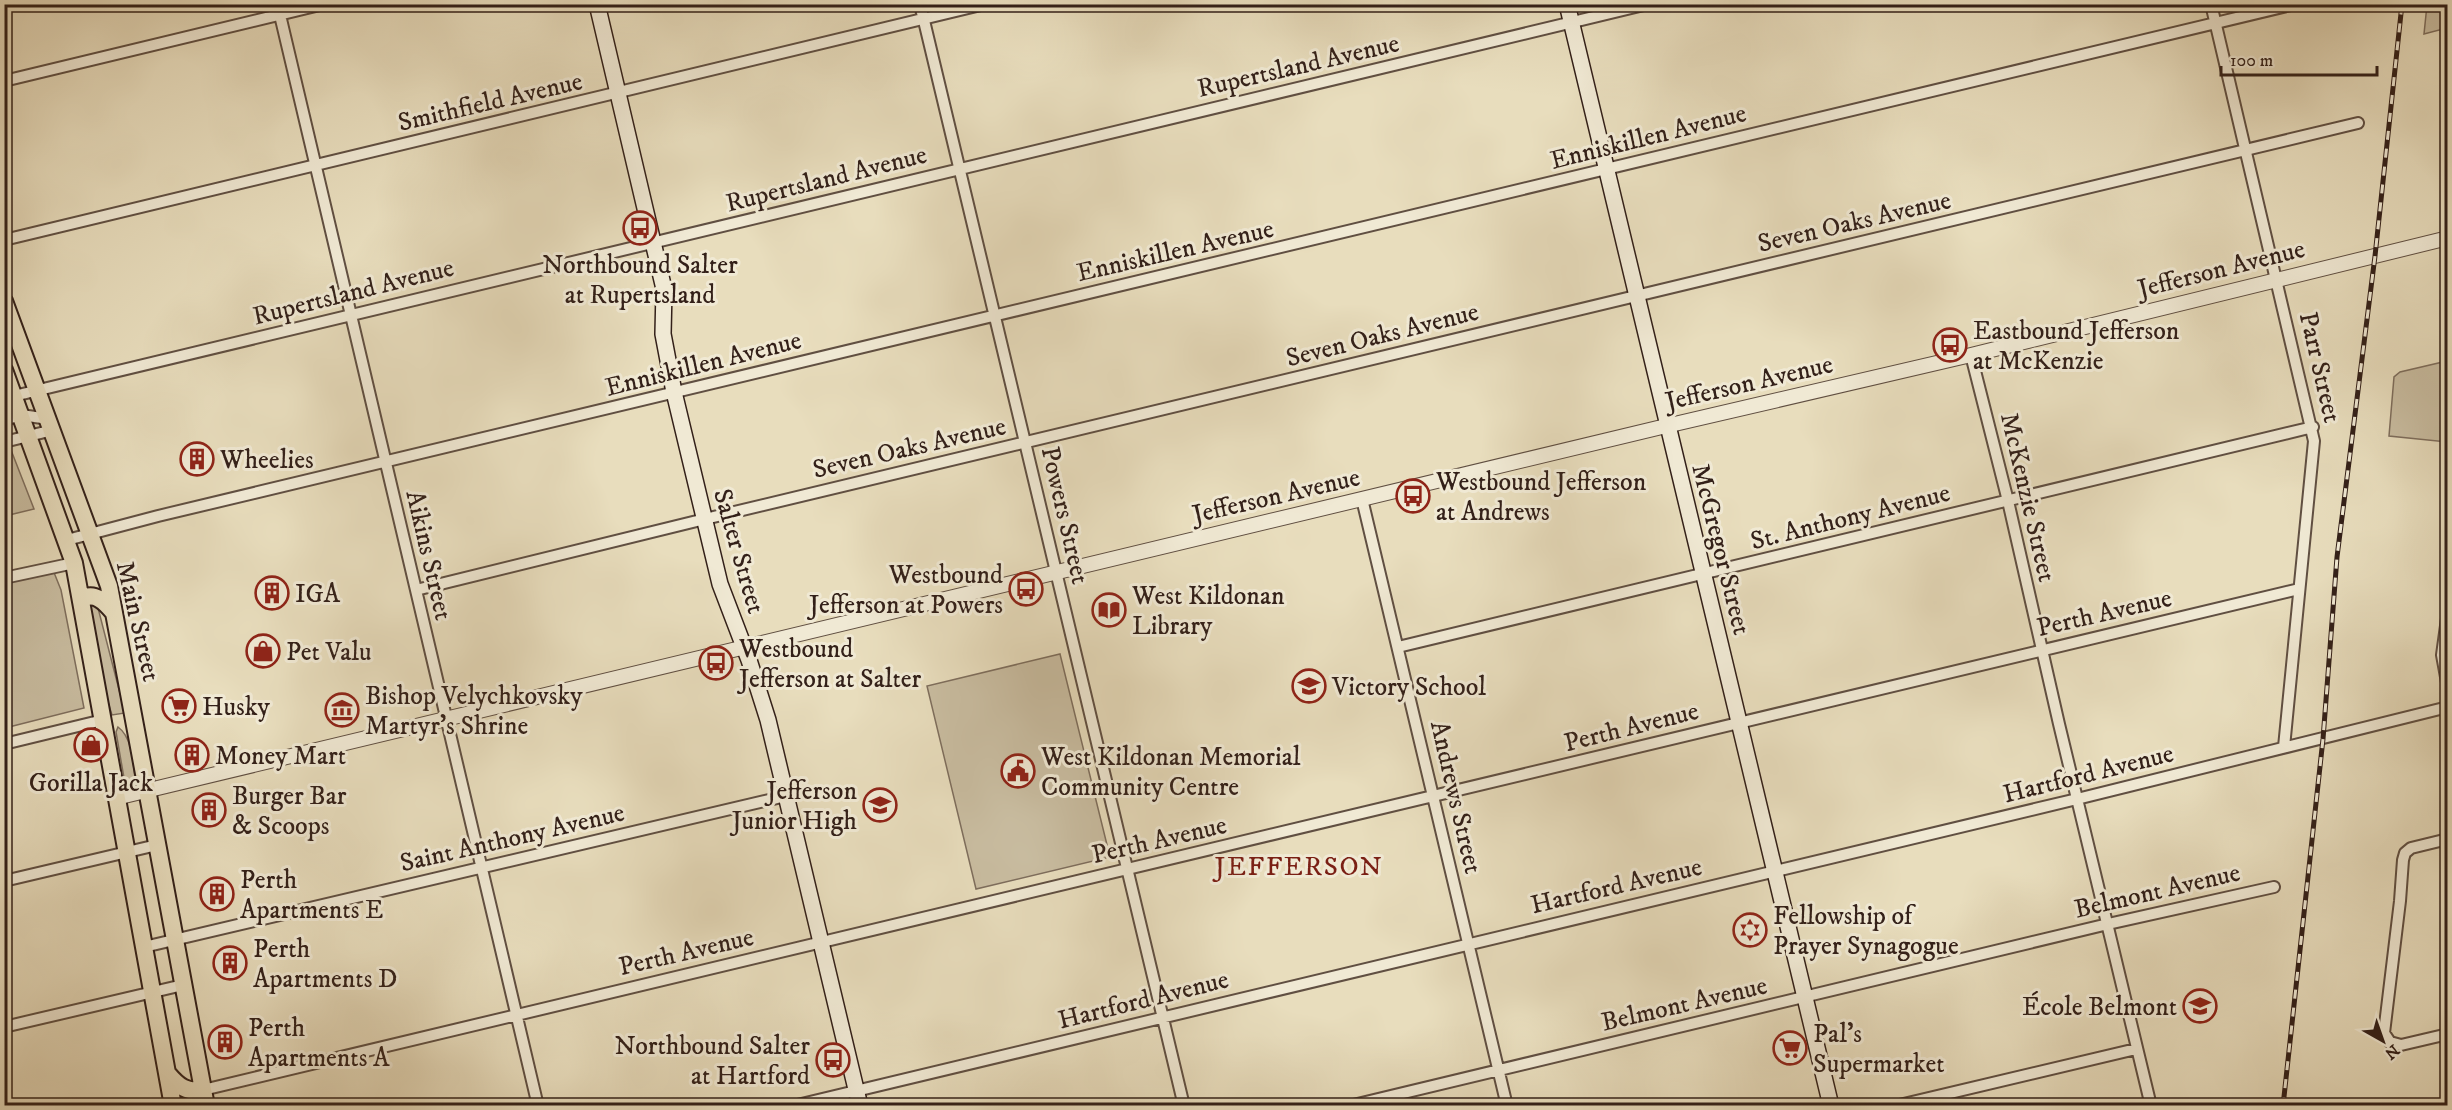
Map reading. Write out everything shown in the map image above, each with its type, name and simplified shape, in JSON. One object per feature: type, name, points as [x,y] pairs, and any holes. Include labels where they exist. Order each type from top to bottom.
[{"type":"main road","name":"Salter Street","points":[[597,4],[655,242],[664,289],[663,334],[674,392],[720,584],[745,649],[768,720],[858,1098]]},
{"type":"main road","name":"McGregor Street","points":[[1567,4],[1666,426],[1831,1106]]},
{"type":"main road","name":"Main Street","points":[[4,301],[109,586],[205,1098]]},
{"type":"main road","name":"Main Street","points":[[4,370],[74,563],[173,1106]]},
{"type":"main road","points":[[81,600],[94,596],[108,605],[114,613]]},
{"type":"main road","points":[[168,1074],[176,1084],[205,1098]]},
{"type":"street","name":"Powers Street","points":[[920,4],[1184,1106]]},
{"type":"street","name":"Smithfield Avenue","points":[[4,240],[985,4]]},
{"type":"street","name":"Rupertsland Avenue","points":[[14,396],[1648,4]]},
{"type":"street","name":"Parr Street","points":[[2211,4],[2313,427],[2314,441],[2284,747]]},
{"type":"street","name":"Enniskillen Avenue","points":[[67,540],[674,392],[2295,4]]},
{"type":"street","points":[[4,81],[323,5]]},
{"type":"street","name":"Aikins Street","points":[[280,15],[538,1106]]},
{"type":"street","name":"Seven Oaks Avenue","points":[[416,591],[705,519],[2358,123]]},
{"type":"street","name":"Jefferson Avenue","points":[[116,798],[1971,355],[2448,238]]},
{"type":"street","name":"McKenzie Street","points":[[1971,355],[2008,501],[2151,1106]]},
{"type":"street","points":[[4,420],[21,416],[51,424]]},
{"type":"street","points":[[4,442],[29,436],[51,424]]},
{"type":"street","name":"St. Anthony Avenue","points":[[1398,647],[2313,427]]},
{"type":"street","name":"Andrews Street","points":[[1362,499],[1507,1106]]},
{"type":"street","points":[[4,578],[74,563]]},
{"type":"street","name":"Perth Avenue","points":[[205,1098],[517,1015],[2299,589]]},
{"type":"street","points":[[2448,611],[2442,655],[2448,688]]},
{"type":"street","name":"Hartford Avenue","points":[[793,1106],[858,1098],[1163,1018],[1468,943],[2077,799],[2448,707]]},
{"type":"street","points":[[4,744],[103,720]]},
{"type":"street","name":"Saint Anthony Avenue","points":[[144,947],[786,796]]},
{"type":"street","points":[[2448,839],[2412,848],[2405,853],[2384,1034],[2390,1042],[2401,1045],[2448,1034]]},
{"type":"street","points":[[4,881],[157,844]]},
{"type":"street","name":"Belmont Avenue","points":[[1348,1106],[2108,924],[2274,887]]},
{"type":"street","points":[[4,1027],[183,985]]},
{"type":"street","points":[[1895,1106],[2136,1049]]},
{"type":"shaded area","points":[[2427,5],[2447,5],[2447,28],[2424,34]]},
{"type":"shaded area","points":[[2447,361],[2447,442],[2389,436],[2394,377],[2400,372]]},
{"type":"shaded area","points":[[11,450],[34,509],[5,516],[5,452]]},
{"type":"shaded area","points":[[53,570],[61,590],[84,708],[5,728],[4,581]]},
{"type":"shaded area","points":[[88,600],[97,604],[125,713],[112,715],[101,673]]},
{"type":"shaded area","name":"West Kildonan Memorial Community Centre","points":[[1060,654],[1110,857],[976,889],[927,686]]},
{"type":"shaded area","points":[[118,727],[123,731],[131,750],[135,778],[130,784],[124,778],[116,732]]},
{"type":"railway","points":[[2283,1106],[2323,739],[2337,557],[2375,256],[2402,4]]},
{"type":"place","name":"Northbound Salter at Rupertsland","points":[[640,228]]},
{"type":"place","name":"Eastbound Jefferson at McKenzie","points":[[1950,345]]},
{"type":"place","name":"Wheelies","points":[[197,459]]},
{"type":"place","name":"Westbound Jefferson at Andrews","points":[[1413,496]]},
{"type":"place","name":"Westbound Jefferson at Powers","points":[[1026,589]]},
{"type":"place","name":"IGA","points":[[272,593]]},
{"type":"place","name":"West Kildonan Library","points":[[1109,610]]},
{"type":"place","name":"Pet Valu","points":[[263,651]]},
{"type":"place","name":"Westbound Jefferson at Salter","points":[[716,663]]},
{"type":"place","name":"Victory School","points":[[1309,686]]},
{"type":"place","name":"Husky","points":[[179,706]]},
{"type":"place","name":"Bishop Velychkovsky Martyr’s Shrine","points":[[342,710]]},
{"type":"place","name":"Gorilla Jack","points":[[91,745]]},
{"type":"place","name":"Money Mart","points":[[192,755]]},
{"type":"place","name":"West Kildonan Memorial Community Centre","points":[[1018,771]]},
{"type":"place","name":"Jefferson Junior High","points":[[880,805]]},
{"type":"place","name":"Burger Bar & Scoops","points":[[209,810]]},
{"type":"place","name":"Perth Apartments E","points":[[217,894]]},
{"type":"place","name":"Fellowship of Prayer Synagogue","points":[[1750,930]]},
{"type":"place","name":"Perth Apartments D","points":[[230,963]]},
{"type":"place","name":"École Belmont","points":[[2200,1006]]},
{"type":"place","name":"Perth Apartments A","points":[[225,1042]]},
{"type":"place","name":"Pal's Supermarket","points":[[1790,1048]]},
{"type":"place","name":"Northbound Salter at Hartford","points":[[833,1060]]},
{"type":"district","name":"JEFFERSON","points":[[1299,866]]}]
